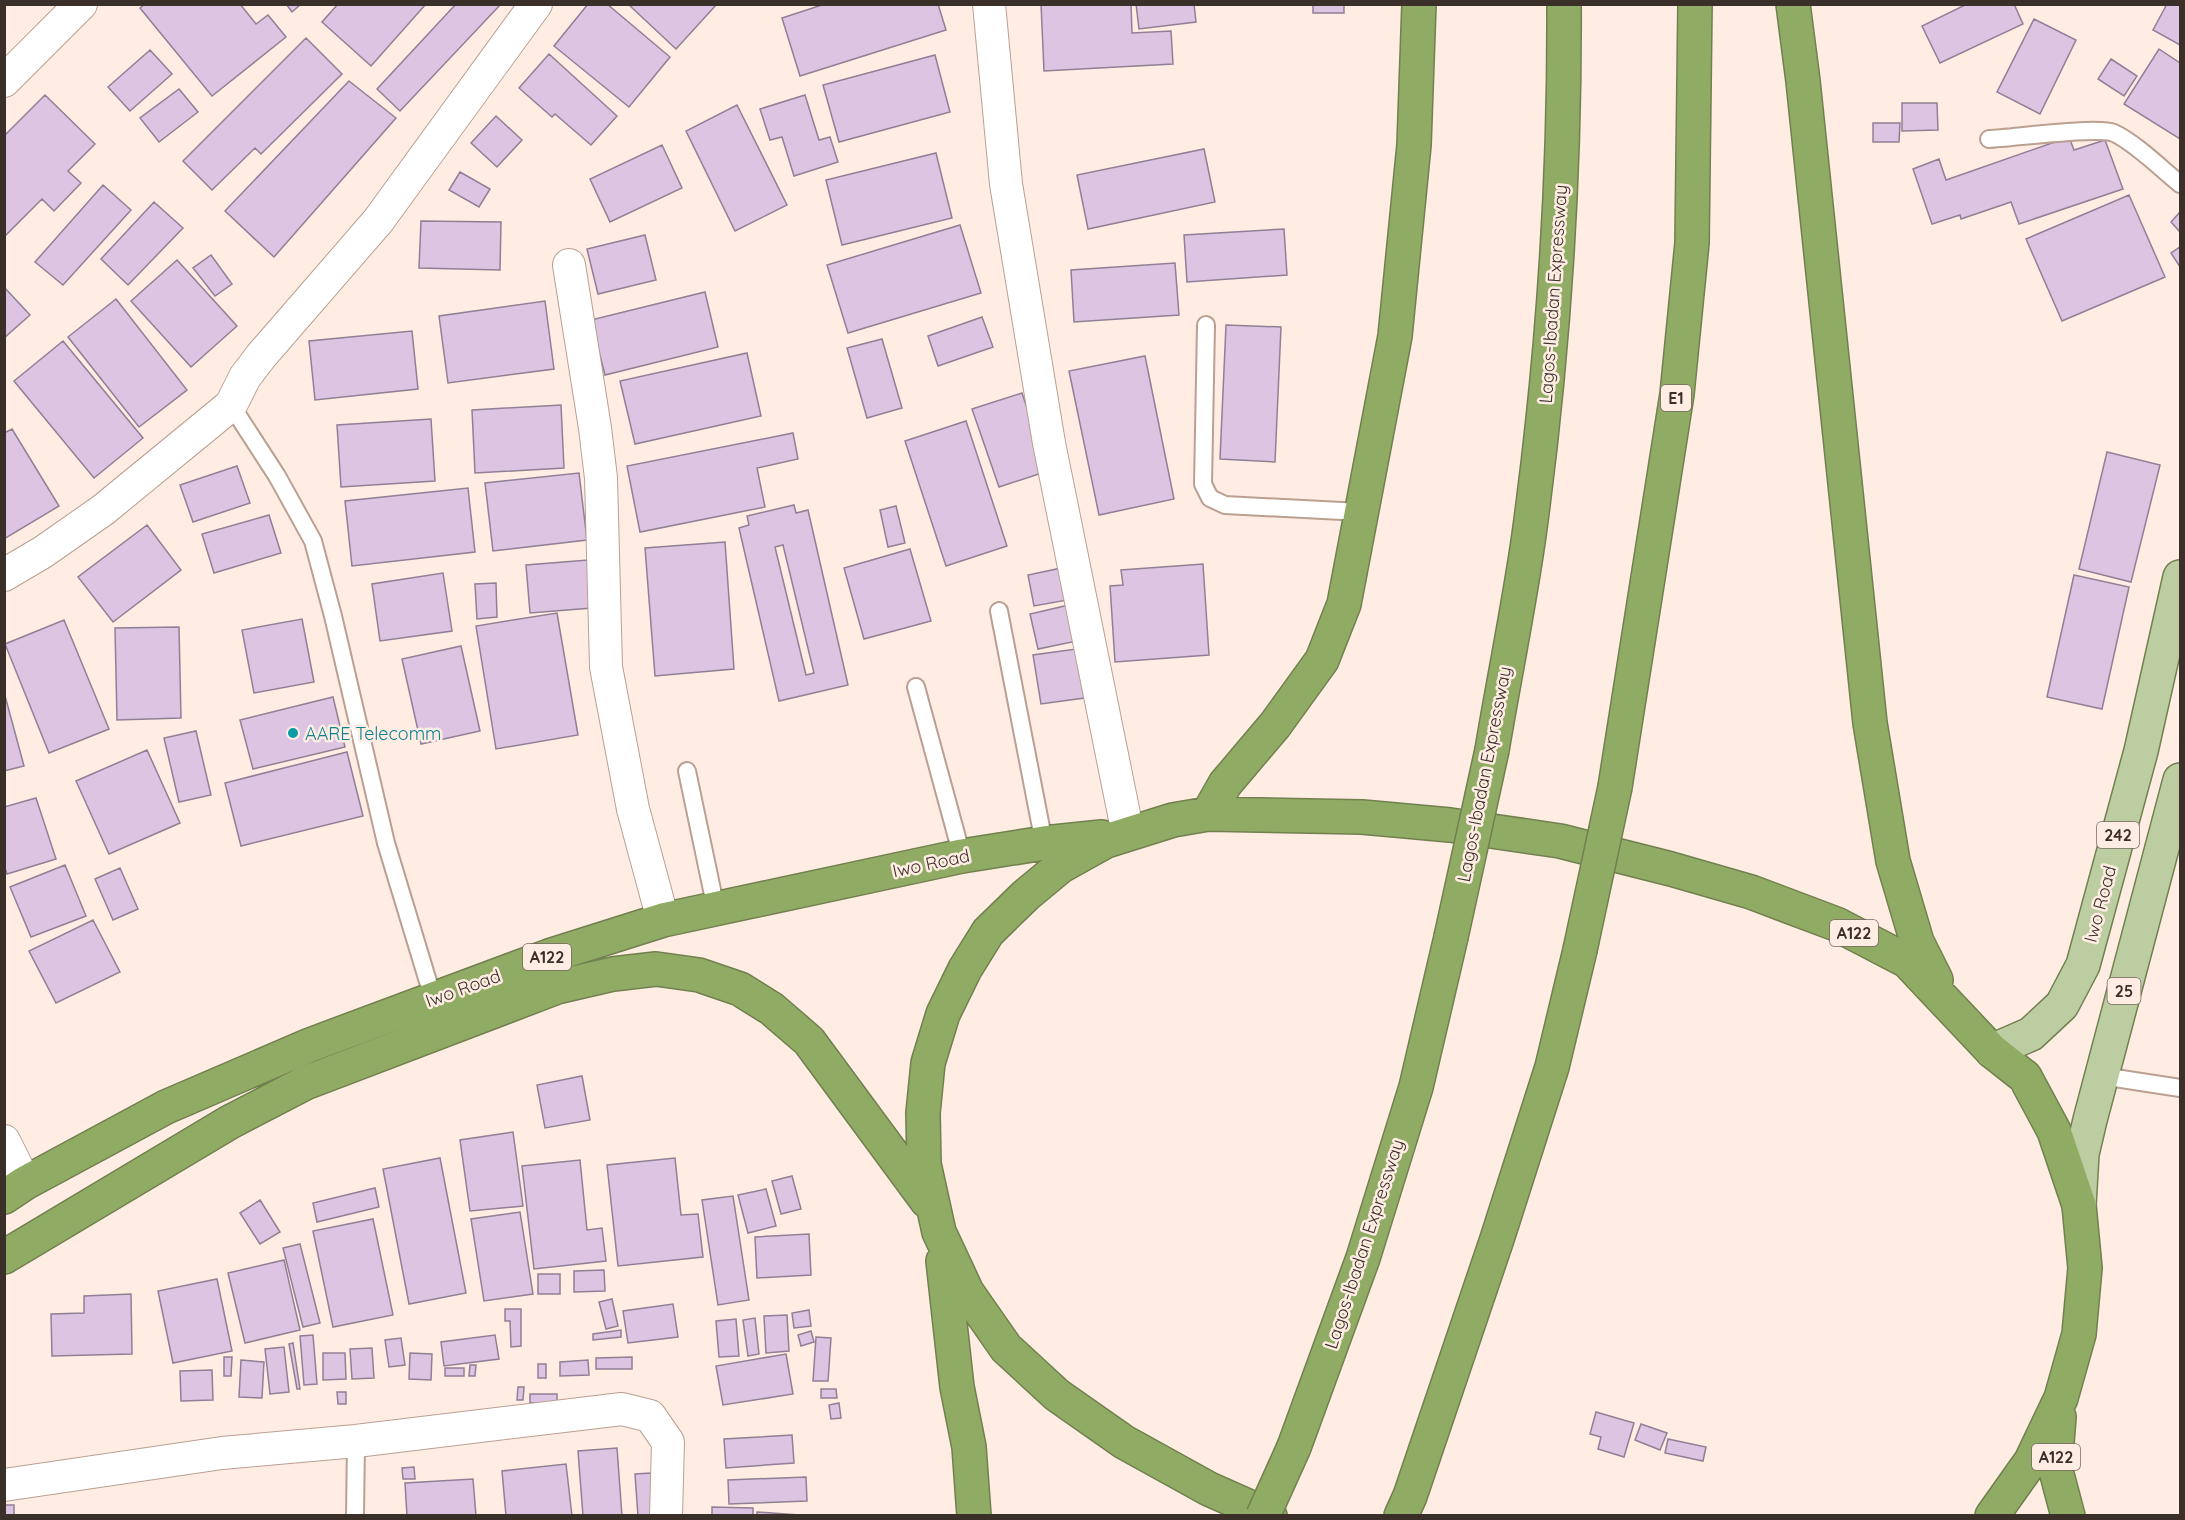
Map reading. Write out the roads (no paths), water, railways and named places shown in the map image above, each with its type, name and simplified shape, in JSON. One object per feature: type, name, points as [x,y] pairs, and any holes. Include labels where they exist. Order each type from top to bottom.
[{"type":"highway","points":[[1208,814],[1225,784],[1275,724],[1322,660],[1344,604],[1395,336],[1414,145],[1419,4]]},
{"type":"highway","name":"Lagos-Ibadan Expressway","points":[[1263,1515],[1294,1447],[1362,1258],[1416,1087],[1492,750],[1528,537],[1543,426],[1557,262],[1565,103],[1564,4]]},
{"type":"highway","name":"E1","points":[[1406,1506],[1497,1239],[1552,1067],[1615,788],[1678,383],[1692,243],[1695,4]]},
{"type":"highway","points":[[1793,4],[1870,723],[1893,861],[1917,942],[1946,1001]]},
{"type":"highway","name":"A122","points":[[1270,1515],[1209,1489],[1124,1442],[1057,1395],[1006,1348],[967,1292],[937,1221],[924,1164],[923,1113],[928,1063],[942,1014],[965,969],[988,932],[1026,895],[1061,866],[1106,841],[1173,820],[1208,814],[1362,817],[1450,825],[1560,841],[1751,892],[1836,924],[1907,961],[1992,1051],[2025,1077],[2054,1131],[2079,1204],[2085,1268],[2079,1334],[2061,1398],[2031,1461],[1992,1515]]},
{"type":"highway","name":"Iwo Road","points":[[15,1190],[166,1107],[310,1045],[549,956],[663,920],[962,856],[1044,843],[1128,834]]},
{"type":"highway","name":"Iwo Road","points":[[4,1257],[230,1122],[305,1083],[557,987],[614,974],[656,969],[699,975],[740,989],[772,1009],[802,1034],[937,1221]]},
{"type":"highway","points":[[937,1221],[957,1387],[969,1447],[974,1515]]},
{"type":"highway","name":"A122","points":[[2061,1398],[2055,1467],[2068,1515]]},
{"type":"main road","name":"Iwo Road","points":[[1992,1051],[2031,1034],[2062,1005],[2084,965],[2141,751],[2181,577]]},
{"type":"main road","name":"25","points":[[2079,1204],[2082,1154],[2102,1076],[2172,848],[2181,780]]},
{"type":"street","points":[[4,81],[81,4]]},
{"type":"street","points":[[4,575],[43,552],[103,510],[231,405],[245,377],[378,221],[536,4]]},
{"type":"street","points":[[989,4],[1006,184],[1049,443],[1128,834]]},
{"type":"street","points":[[569,265],[601,478],[606,667],[633,809],[663,920]]},
{"type":"street","points":[[4,1141],[15,1190]]},
{"type":"street","points":[[4,1485],[222,1454],[356,1441],[622,1409],[650,1416],[668,1442],[666,1515]]},
{"type":"lane","points":[[1989,139],[2095,131],[2113,133],[2127,141],[2181,184]]},
{"type":"lane","points":[[1206,325],[1203,484],[1210,498],[1225,505],[1361,512]]},
{"type":"lane","points":[[231,405],[276,476],[313,541],[333,616],[386,843],[433,998]]},
{"type":"lane","points":[[999,611],[1044,843]]},
{"type":"lane","points":[[916,687],[962,856]]},
{"type":"lane","points":[[687,771],[716,909]]},
{"type":"lane","points":[[2102,1076],[2181,1088]]},
{"type":"lane","points":[[355,1515],[356,1441]]},
{"type":"place","name":"AARE Telecomm","points":[[293,733]]}]
